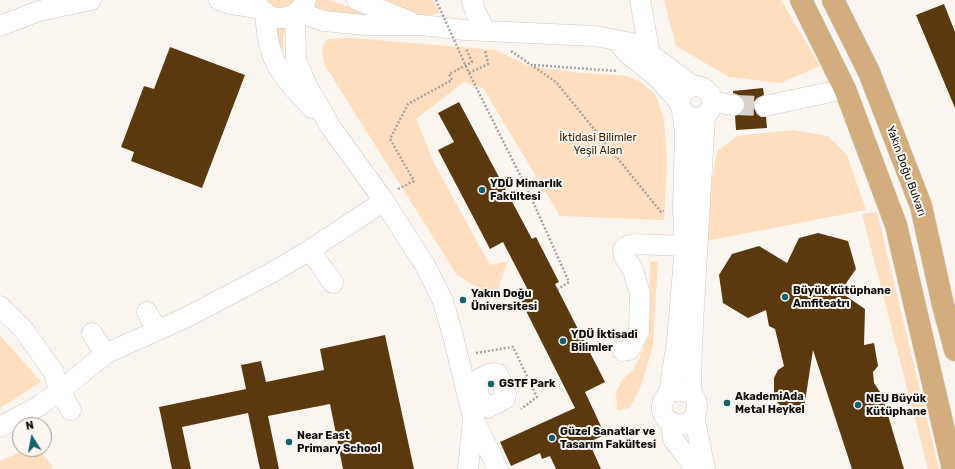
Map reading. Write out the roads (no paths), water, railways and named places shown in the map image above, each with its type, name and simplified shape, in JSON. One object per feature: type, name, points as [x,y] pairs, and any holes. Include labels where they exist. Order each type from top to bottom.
[{"type":"main road","points":[[801,0],[845,89],[896,225],[953,469]]},
{"type":"main road","name":"Yakın Doğu Bulvarı","points":[[833,0],[869,72],[920,206],[955,350]]},
{"type":"street","points":[[19,19],[26,0]]},
{"type":"street","points":[[0,26],[39,11],[91,0]]},
{"type":"street","points":[[219,0],[232,4],[261,7],[272,16],[279,18],[287,18],[300,9]]},
{"type":"street","points":[[357,0],[421,25]]},
{"type":"street","points":[[472,0],[484,38]]},
{"type":"street","points":[[640,0],[650,54]]},
{"type":"street","points":[[261,7],[274,60],[292,88],[330,126]]},
{"type":"street","points":[[300,9],[324,21],[364,25],[421,25],[464,30],[484,38],[595,36],[621,46],[658,78],[686,115],[695,118],[709,109],[734,105]]},
{"type":"street","points":[[300,9],[296,59],[306,84],[330,126],[383,200],[426,267],[443,301],[453,336],[474,397],[468,469]]},
{"type":"street","points":[[621,46],[632,43],[650,54],[693,86],[704,88],[711,96],[692,342],[692,394],[697,404],[697,411],[692,420],[687,424],[680,425],[671,423]]},
{"type":"street","points":[[669,393],[677,341],[685,246],[683,210],[685,132],[680,98],[685,90],[693,86]]},
{"type":"street","points":[[765,106],[845,89]]},
{"type":"street","points":[[0,427],[39,406],[60,391],[105,354],[234,294],[310,250],[383,200]]},
{"type":"street","points":[[623,351],[629,350],[639,332],[640,294],[633,270],[624,256],[623,250],[626,246],[634,244],[685,246]]},
{"type":"street","points":[[310,250],[333,283]]},
{"type":"street","points":[[0,306],[23,329],[53,371],[60,391],[71,410]]},
{"type":"street","points":[[147,312],[157,330]]},
{"type":"street","points":[[92,333],[105,354]]},
{"type":"street","points":[[692,394],[683,390],[675,390],[664,398],[662,405],[664,415],[671,423],[673,439],[696,469]]},
{"type":"street","points":[[694,416],[704,469]]},
{"type":"street","points":[[473,418],[498,469]]},
{"type":"tunnel","points":[[734,105],[765,106]]},
{"type":"place","name":"YDÜ Mimarlık Fakültesi","points":[[482,190]]},
{"type":"place","name":"Büyük Kütüphane Amfiteatrı","points":[[785,297]]},
{"type":"place","name":"Yakın Doğu Üniversitesi","points":[[463,300]]},
{"type":"place","name":"YDÜ İktisadi Bilimler","points":[[563,341]]},
{"type":"place","name":"GSTF Park","points":[[491,384]]},
{"type":"place","name":"AkademiAda Metal Heykel","points":[[727,403]]},
{"type":"place","name":"NEU Büyük Kütüphane","points":[[858,405]]},
{"type":"place","name":"Güzel Sanatlar ve Tasarım Fakültesi","points":[[552,438]]},
{"type":"place","name":"Near East Primary School","points":[[289,442]]},
{"type":"park label","name":"İktidasi Bilimler Yeşil Alan","points":[[598,144]]}]
